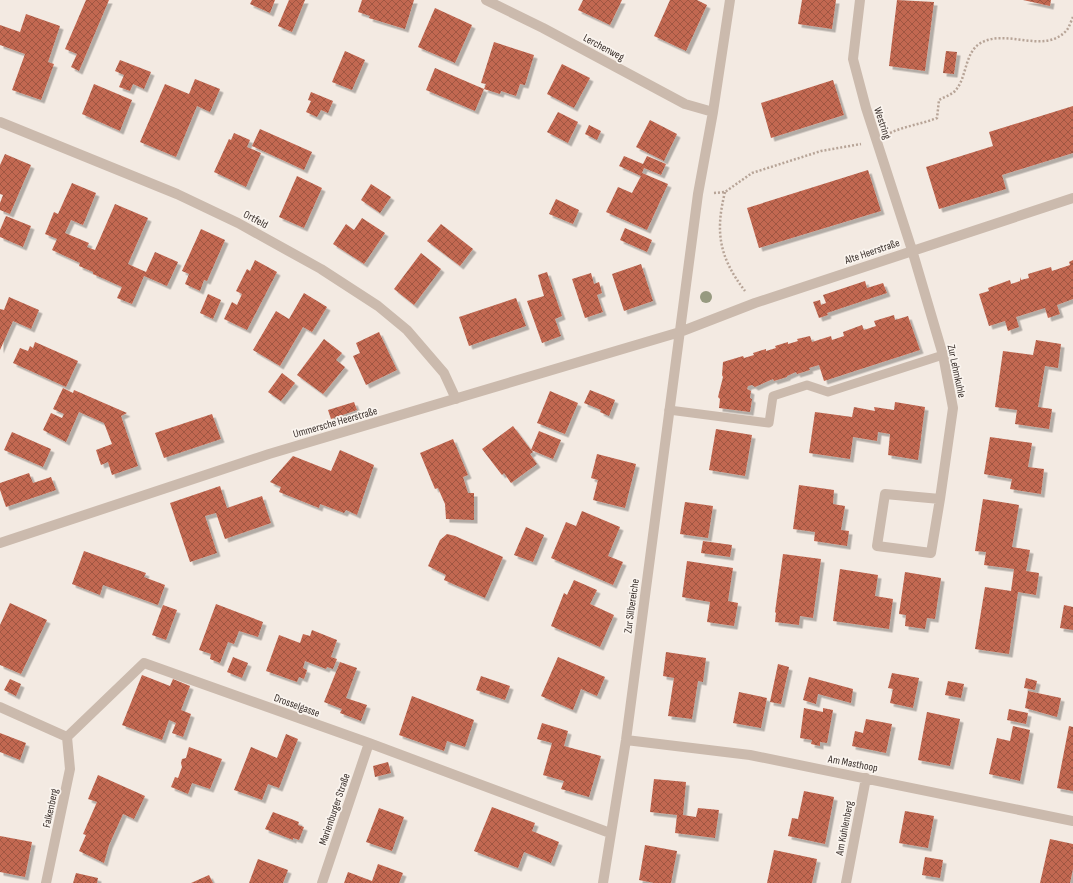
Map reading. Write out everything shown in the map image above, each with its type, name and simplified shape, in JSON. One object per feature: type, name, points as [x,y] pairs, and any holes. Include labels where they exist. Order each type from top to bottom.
[{"type":"street","name":"Lerchenweg","points":[[486,0],[543,28],[685,104],[713,112]]},
{"type":"street","points":[[680,332],[698,194],[713,112],[730,0]]},
{"type":"street","name":"Westring","points":[[860,0],[853,59],[875,138],[912,250]]},
{"type":"street","name":"Ortfeld","points":[[0,122],[177,194],[238,223],[321,269],[378,306],[407,330],[444,373],[456,399]]},
{"type":"street","name":"Alte Heerstraße","points":[[680,332],[755,303],[1073,198]]},
{"type":"street","name":"Zur Lehmkuhle","points":[[912,250],[943,355],[953,408],[940,500],[931,553],[877,546],[885,494],[940,500]]},
{"type":"street","name":"Ummersche Heerstraße","points":[[0,543],[269,454],[680,332]]},
{"type":"street","name":"Zur Silbereiche","points":[[603,883],[626,740],[680,332]]},
{"type":"street","name":"Drosselgasse","points":[[67,737],[144,663],[369,743],[610,833]]},
{"type":"street","points":[[0,707],[67,737]]},
{"type":"street","name":"Falkenberg","points":[[46,883],[70,769],[67,737]]},
{"type":"street","name":"Am Masthoop","points":[[626,740],[750,755],[1073,821]]},
{"type":"street","name":"Marienburger Straße","points":[[322,883],[369,743]]},
{"type":"street","name":"Am Kuhlenberg","points":[[846,883],[866,778]]},
{"type":"lane","points":[[669,410],[769,423],[773,396],[807,384],[828,392],[943,355]]},
{"type":"path","points":[[698,194],[725,192],[752,173],[822,152],[867,143],[875,138],[904,127],[923,124],[937,118],[939,100],[955,90],[964,76],[971,54],[979,45],[992,39],[1050,40],[1066,31],[1073,17]]},
{"type":"path","points":[[725,192],[719,215],[720,238],[729,267],[755,303]]},
{"type":"building","points":[[86,0],[109,0],[79,71],[71,67],[77,54],[65,49]]},
{"type":"building","points":[[252,0],[275,0],[270,13],[250,4]]},
{"type":"building","points":[[289,0],[305,0],[292,32],[278,26]]},
{"type":"building","points":[[362,0],[414,0],[405,29],[369,18],[370,16],[358,12]]},
{"type":"building","points":[[583,0],[622,0],[610,25],[578,10]]},
{"type":"building","points":[[670,0],[697,0],[707,5],[686,51],[654,36]]},
{"type":"building","points":[[802,0],[836,0],[832,29],[798,24]]},
{"type":"building","points":[[897,0],[934,2],[925,71],[889,66]]},
{"type":"building","points":[[1023,0],[1051,0],[1050,6]]},
{"type":"building","points":[[435,8],[472,25],[455,63],[418,47]]},
{"type":"building","points":[[26,14],[60,26],[48,62],[54,64],[41,100],[12,90],[25,54],[0,45],[0,25],[20,32]]},
{"type":"building","points":[[494,42],[534,55],[525,85],[520,84],[516,96],[501,91],[500,94],[484,89],[486,84],[481,83]]},
{"type":"building","points":[[345,51],[365,60],[352,90],[332,82]]},
{"type":"building","points":[[946,51],[957,52],[954,74],[943,73]]},
{"type":"building","points":[[120,60],[151,72],[144,89],[133,84],[130,91],[119,87],[124,75],[115,71]]},
{"type":"building","points":[[562,64],[590,78],[574,108],[547,94]]},
{"type":"building","points":[[435,68],[484,89],[475,111],[426,90]]},
{"type":"building","points":[[195,79],[220,89],[210,112],[197,106],[176,157],[140,142],[165,84],[189,94]]},
{"type":"building","points":[[833,80],[844,115],[771,138],[761,103]]},
{"type":"building","points":[[94,84],[132,100],[120,131],[82,114]]},
{"type":"building","points":[[311,92],[333,101],[328,113],[321,110],[317,117],[306,112],[311,101],[308,100]]},
{"type":"building","points":[[1073,106],[1073,153],[1002,175],[1006,189],[939,209],[926,167],[993,146],[989,132]]},
{"type":"building","points":[[558,112],[578,122],[568,143],[547,132]]},
{"type":"building","points":[[650,120],[677,134],[664,161],[636,147]]},
{"type":"building","points":[[589,125],[601,131],[597,140],[585,134]]},
{"type":"building","points":[[260,129],[312,152],[304,170],[252,146]]},
{"type":"building","points":[[234,133],[250,140],[247,147],[261,153],[246,187],[214,172],[229,139],[231,140]]},
{"type":"building","points":[[5,154],[31,165],[10,214],[0,210],[0,203],[3,195],[0,194],[0,165]]},
{"type":"building","points":[[624,156],[643,164],[647,156],[666,164],[661,175],[644,168],[642,173],[668,184],[647,230],[606,212],[618,187],[632,193],[641,176],[619,166]]},
{"type":"building","points":[[868,170],[881,211],[759,248],[747,208]]},
{"type":"building","points":[[297,176],[322,188],[304,228],[279,217]]},
{"type":"building","points":[[72,183],[96,193],[83,225],[71,220],[65,233],[89,243],[87,247],[95,250],[115,204],[148,218],[128,264],[146,272],[155,252],[178,262],[167,286],[144,276],[132,304],[117,298],[122,287],[93,274],[93,272],[79,266],[80,263],[52,250],[57,239],[45,234],[54,212],[58,214]]},
{"type":"building","points":[[371,184],[391,197],[380,213],[361,200]]},
{"type":"building","points":[[556,199],[579,210],[573,224],[549,214]]},
{"type":"building","points":[[6,216],[31,226],[23,247],[0,237],[0,230]]},
{"type":"building","points":[[362,218],[385,233],[364,264],[333,244],[346,224],[354,230]]},
{"type":"building","points":[[441,224],[473,249],[460,266],[427,241]]},
{"type":"building","points":[[625,228],[652,240],[647,252],[620,240]]},
{"type":"building","points":[[201,229],[225,240],[207,281],[204,280],[200,291],[185,284],[189,274],[182,271]]},
{"type":"building","points":[[421,253],[441,269],[414,305],[394,289]]},
{"type":"building","points":[[255,260],[277,272],[247,330],[224,319],[232,302],[237,305],[242,294],[236,291],[247,269],[250,271]]},
{"type":"building","points":[[1073,260],[1073,299],[1057,305],[1060,314],[1048,318],[1045,308],[1016,317],[1019,327],[1008,331],[1005,321],[989,326],[979,294],[989,291],[988,288],[1010,280],[1011,284],[1020,281],[1020,277],[1021,280],[1029,278],[1028,274],[1051,267],[1052,271],[1070,265],[1069,262]]},
{"type":"building","points":[[641,264],[653,301],[624,311],[612,274]]},
{"type":"building","points":[[547,272],[562,316],[555,319],[561,336],[542,343],[527,301],[544,296],[538,275]]},
{"type":"building","points":[[591,273],[594,284],[599,282],[602,293],[597,295],[603,312],[585,318],[572,279]]},
{"type":"building","points":[[865,281],[867,288],[883,283],[887,293],[827,313],[828,315],[819,318],[813,302],[820,300],[821,305],[826,303],[823,295]]},
{"type":"building","points":[[304,293],[327,307],[312,332],[303,327],[280,366],[253,350],[276,311],[289,319]]},
{"type":"building","points":[[208,294],[221,300],[213,319],[200,313]]},
{"type":"building","points":[[9,297],[39,310],[31,329],[13,321],[0,350],[0,309],[4,310]]},
{"type":"building","points":[[516,298],[526,326],[469,346],[459,317]]},
{"type":"building","points":[[894,315],[895,320],[908,316],[920,350],[824,381],[819,365],[809,368],[810,370],[797,374],[796,372],[787,377],[774,381],[773,379],[755,387],[752,385],[748,386],[747,389],[751,391],[750,398],[752,399],[750,412],[719,408],[720,399],[718,397],[723,377],[723,362],[743,356],[744,358],[754,355],[753,353],[766,349],[766,351],[776,348],[775,346],[788,342],[788,344],[798,341],[797,339],[810,336],[812,342],[831,336],[832,340],[844,336],[843,332],[862,325],[864,330],[876,326],[874,321]]},
{"type":"building","points":[[379,332],[397,370],[366,385],[353,356],[360,353],[356,343]]},
{"type":"building","points":[[324,339],[342,353],[336,360],[345,367],[323,394],[297,375]]},
{"type":"building","points":[[1036,340],[1061,344],[1058,368],[1045,366],[1038,407],[1052,409],[1049,429],[1015,424],[1017,410],[995,407],[1003,351],[1033,355]]},
{"type":"building","points":[[35,342],[78,361],[66,387],[13,363],[20,348],[28,351],[30,346],[33,348]]},
{"type":"building","points":[[282,373],[295,383],[281,401],[268,392]]},
{"type":"building","points":[[63,388],[73,393],[74,390],[127,413],[121,416],[138,466],[112,475],[108,462],[101,465],[96,450],[112,444],[104,423],[79,412],[66,442],[43,430],[51,413],[62,418],[64,414],[53,409]]},
{"type":"building","points":[[590,390],[615,400],[609,416],[600,412],[601,410],[584,403]]},
{"type":"building","points":[[550,391],[578,403],[565,434],[537,423]]},
{"type":"building","points":[[354,402],[357,410],[331,419],[328,410]]},
{"type":"building","points":[[895,402],[925,407],[918,460],[888,455],[890,434],[878,432],[877,441],[853,437],[850,459],[809,453],[815,412],[852,417],[854,407],[875,411],[874,407],[894,410]]},
{"type":"building","points":[[212,414],[221,439],[164,458],[155,433]]},
{"type":"building","points":[[513,426],[533,452],[530,454],[537,464],[511,483],[504,473],[502,475],[482,449]]},
{"type":"building","points":[[716,429],[752,435],[745,476],[709,470]]},
{"type":"building","points":[[539,431],[561,440],[553,459],[531,450]]},
{"type":"building","points":[[12,432],[51,449],[43,467],[4,450]]},
{"type":"building","points":[[990,437],[1032,443],[1028,467],[1044,469],[1041,494],[1010,489],[1012,479],[984,474]]},
{"type":"building","points":[[453,439],[468,475],[463,477],[468,493],[474,493],[474,520],[446,519],[445,504],[438,488],[435,489],[420,453]]},
{"type":"building","points":[[340,450],[374,465],[357,515],[346,510],[344,513],[320,504],[319,508],[279,492],[281,487],[270,482],[293,456],[331,471]]},
{"type":"building","points":[[597,454],[636,464],[625,508],[593,500],[598,480],[591,478]]},
{"type":"building","points":[[29,473],[33,483],[51,477],[56,490],[6,507],[0,490],[0,483]]},
{"type":"building","points":[[799,485],[834,490],[833,504],[845,506],[841,530],[849,531],[847,546],[814,541],[815,532],[793,529]]},
{"type":"building","points":[[220,486],[227,508],[262,496],[271,523],[225,539],[216,513],[205,516],[217,553],[190,562],[170,503]]},
{"type":"building","points":[[983,499],[1019,505],[1012,547],[1030,550],[1026,571],[1039,573],[1036,595],[1018,592],[1009,654],[975,649],[985,587],[1011,591],[1014,569],[984,565],[986,552],[975,551]]},
{"type":"building","points":[[685,502],[713,506],[708,538],[680,534]]},
{"type":"building","points":[[582,511],[620,527],[608,556],[623,562],[613,585],[551,558],[566,522],[576,526]]},
{"type":"building","points":[[526,527],[544,535],[533,562],[514,555]]},
{"type":"building","points":[[447,534],[503,557],[485,598],[444,580],[446,575],[428,566],[440,540]]},
{"type":"building","points":[[703,541],[732,545],[730,557],[701,553]]},
{"type":"building","points":[[84,551],[146,573],[144,577],[165,585],[158,605],[103,585],[100,595],[72,584]]},
{"type":"building","points":[[783,554],[821,559],[813,618],[800,616],[799,625],[775,622]]},
{"type":"building","points":[[687,561],[733,568],[728,601],[738,603],[734,626],[707,622],[710,602],[682,597]]},
{"type":"building","points":[[840,569],[878,575],[875,596],[893,599],[889,629],[833,621]]},
{"type":"building","points":[[905,572],[941,578],[935,619],[927,618],[925,629],[905,626],[906,615],[899,614]]},
{"type":"building","points":[[574,580],[597,590],[590,604],[614,615],[600,647],[551,626],[564,593],[567,595]]},
{"type":"building","points":[[10,603],[47,620],[21,674],[0,665],[0,625]]},
{"type":"building","points":[[216,604],[263,622],[258,637],[239,631],[234,644],[228,642],[220,663],[210,659],[211,654],[199,650]]},
{"type":"building","points":[[163,605],[177,610],[166,640],[152,635]]},
{"type":"building","points":[[1064,605],[1073,607],[1073,630],[1060,628]]},
{"type":"building","points":[[312,630],[337,640],[331,657],[337,659],[333,669],[327,667],[326,669],[305,661],[303,668],[307,670],[304,679],[299,677],[297,682],[266,671],[279,635],[300,643],[303,634],[310,636]]},
{"type":"building","points":[[666,652],[706,658],[703,682],[698,681],[692,719],[668,716],[674,678],[663,676]]},
{"type":"building","points":[[233,657],[248,663],[242,678],[227,672]]},
{"type":"building","points":[[558,657],[605,677],[597,696],[581,689],[573,710],[541,696]]},
{"type":"building","points":[[340,662],[357,668],[346,698],[367,705],[361,721],[340,713],[342,709],[324,702]]},
{"type":"building","points":[[778,664],[789,667],[781,704],[770,702]]},
{"type":"building","points":[[892,673],[919,678],[913,708],[890,703],[893,689],[888,688]]},
{"type":"building","points":[[142,675],[170,686],[173,679],[190,686],[181,710],[191,714],[183,737],[172,733],[176,723],[169,720],[162,740],[122,725]]},
{"type":"building","points":[[481,676],[510,686],[505,700],[476,690]]},
{"type":"building","points":[[809,677],[853,689],[851,703],[818,694],[816,704],[803,700]]},
{"type":"building","points":[[1026,678],[1037,681],[1035,690],[1024,688]]},
{"type":"building","points":[[10,679],[21,684],[16,696],[4,690]]},
{"type":"building","points":[[948,681],[964,684],[961,698],[945,695]]},
{"type":"building","points":[[1028,691],[1061,698],[1057,717],[1025,708]]},
{"type":"building","points":[[739,692],[767,698],[761,728],[733,723]]},
{"type":"building","points":[[412,696],[474,720],[465,747],[447,741],[444,751],[399,735]]},
{"type":"building","points":[[804,708],[823,712],[823,708],[833,710],[827,743],[820,742],[820,746],[811,744],[812,740],[800,738]]},
{"type":"building","points":[[1009,709],[1028,713],[1026,724],[1007,720]]},
{"type":"building","points":[[927,712],[960,719],[950,766],[918,760]]},
{"type":"building","points":[[866,719],[892,724],[886,753],[852,746],[855,731],[863,733]]},
{"type":"building","points":[[542,723],[568,731],[564,746],[601,756],[589,797],[561,789],[564,781],[543,775],[552,743],[537,739]]},
{"type":"building","points":[[1013,726],[1030,730],[1020,781],[989,774],[997,738],[1010,741]]},
{"type":"building","points":[[1069,726],[1073,727],[1073,791],[1057,788]]},
{"type":"building","points":[[0,733],[26,743],[20,760],[0,752]]},
{"type":"building","points":[[286,734],[298,739],[279,788],[268,784],[262,800],[234,790],[251,747],[277,758]]},
{"type":"building","points":[[189,747],[222,759],[210,789],[192,783],[188,794],[171,787],[175,777],[178,778],[182,767],[182,759],[186,758]]},
{"type":"building","points":[[388,762],[391,773],[375,777],[373,766]]},
{"type":"building","points":[[98,775],[145,796],[134,819],[123,814],[109,845],[104,863],[79,851],[86,835],[83,834],[97,802],[88,799]]},
{"type":"building","points":[[654,779],[686,782],[683,815],[696,817],[698,808],[719,810],[715,838],[675,833],[677,815],[650,812]]},
{"type":"building","points":[[804,791],[834,797],[825,844],[788,836],[792,818],[798,819]]},
{"type":"building","points":[[492,807],[535,823],[532,831],[559,842],[551,863],[524,852],[518,868],[474,851]]},
{"type":"building","points":[[379,808],[404,817],[392,851],[366,842]]},
{"type":"building","points":[[905,811],[934,816],[928,848],[899,843]]},
{"type":"building","points":[[273,812],[299,822],[298,825],[304,827],[299,840],[293,838],[293,840],[265,829]]},
{"type":"building","points":[[0,836],[32,842],[25,877],[0,872]]},
{"type":"building","points":[[1050,839],[1073,844],[1073,869],[1070,883],[1040,883]]},
{"type":"building","points":[[645,845],[677,851],[671,883],[654,883],[639,880]]},
{"type":"building","points":[[774,850],[817,859],[812,883],[767,883]]},
{"type":"building","points":[[925,857],[943,860],[940,878],[922,875]]},
{"type":"building","points":[[258,859],[288,870],[283,883],[249,883]]},
{"type":"building","points":[[378,864],[403,873],[399,883],[344,883],[348,872],[372,881]]},
{"type":"building","points":[[76,873],[98,878],[97,883],[73,883]]},
{"type":"building","points":[[209,875],[213,883],[191,883]]}]
